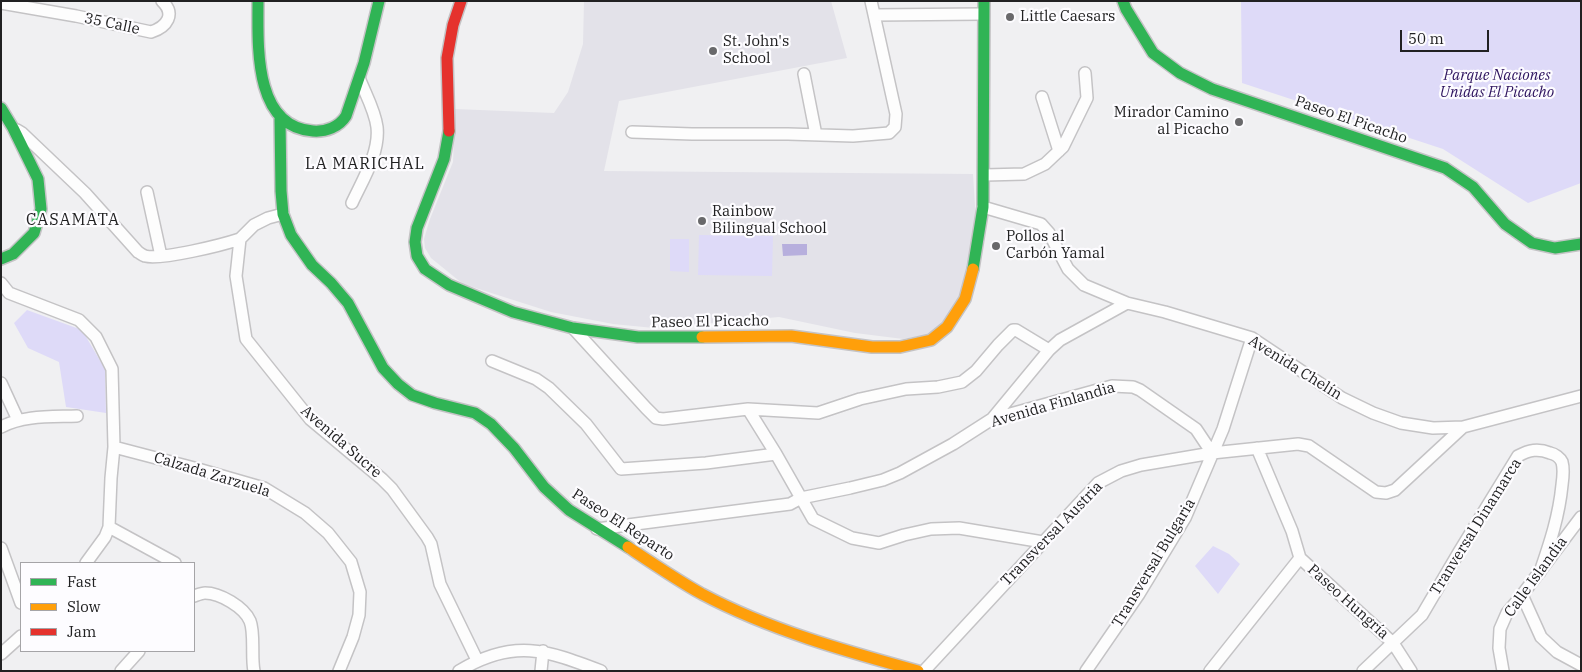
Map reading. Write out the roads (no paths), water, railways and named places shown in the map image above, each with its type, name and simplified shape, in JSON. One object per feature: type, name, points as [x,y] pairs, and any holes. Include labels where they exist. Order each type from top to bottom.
[{"type":"street","name":"35 Calle","points":[[1,3],[151,32],[161,29],[166,24],[169,16],[168,7],[162,1]]},
{"type":"street","points":[[258,1],[260,60],[268,98],[280,119],[301,130],[321,131],[329,129],[344,118],[360,80],[379,1]]},
{"type":"street","name":"Paseo El Picacho","points":[[461,1],[453,25],[447,58],[448,134],[444,159],[416,228],[415,242],[418,256],[425,270],[449,285],[514,312],[573,328],[638,337],[791,336],[872,347],[900,347],[931,340],[947,327],[965,299],[976,255],[983,206],[984,1]]},
{"type":"street","points":[[632,132],[853,136],[889,133],[895,127],[896,114],[871,1]]},
{"type":"street","name":"Paseo El Picacho","points":[[1123,1],[1153,53],[1180,73],[1212,89],[1445,168],[1473,186],[1505,224],[1532,243],[1555,248],[1581,244]]},
{"type":"street","points":[[874,15],[984,14]]},
{"type":"street","points":[[984,174],[1024,174],[1045,164],[1059,151],[1087,98],[1085,73]]},
{"type":"street","points":[[804,74],[816,135]]},
{"type":"street","points":[[352,203],[377,143],[377,127],[360,80]]},
{"type":"street","points":[[1042,97],[1059,151]]},
{"type":"street","points":[[1,108],[38,179],[42,209],[34,232],[13,254],[1,259]]},
{"type":"street","name":"Paseo El Reparto","points":[[280,119],[283,214],[291,235],[312,265],[331,283],[348,304],[383,368],[398,384],[412,395],[475,413],[491,424],[514,448],[544,486],[569,510],[702,594],[758,620],[838,649],[918,671]]},
{"type":"street","points":[[13,128],[22,133],[85,193],[138,252],[145,256],[161,256],[218,246],[240,239],[254,225],[268,218],[283,214]]},
{"type":"street","points":[[147,192],[161,256]]},
{"type":"street","name":"Avenida Chelín","points":[[983,206],[1041,224],[1049,233],[1068,269],[1083,284],[1127,303],[1165,312],[1252,338],[1342,398],[1373,413],[1401,423],[1433,428],[1463,427],[1581,396]]},
{"type":"street","name":"Avenida Sucre","points":[[240,239],[236,276],[246,339],[310,420],[382,479],[424,531],[431,544],[440,584],[477,660]]},
{"type":"street","points":[[1,283],[10,293],[79,320],[96,336],[112,369],[114,447],[109,527],[105,537],[87,562]]},
{"type":"street","points":[[992,419],[1049,350],[1065,336],[1127,303]]},
{"type":"street","points":[[573,328],[656,418],[663,420],[748,409],[818,413],[860,399],[906,389],[938,387],[962,382],[976,371],[1013,330],[1049,350]]},
{"type":"street","name":"Transversal Bulgaria","points":[[1086,671],[1139,594],[1185,518],[1223,429],[1252,338]]},
{"type":"street","points":[[492,362],[536,379],[549,388],[586,424],[621,469],[706,463],[776,454]]},
{"type":"street","points":[[1,383],[18,420]]},
{"type":"street","name":"Avenida Finlandia","points":[[597,529],[790,504],[801,498],[883,480],[900,474],[992,419],[1112,386],[1133,387],[1140,390],[1196,429],[1212,453]]},
{"type":"street","points":[[748,409],[813,519],[852,538],[879,543],[931,529],[959,528],[1044,542]]},
{"type":"street","points":[[1,427],[23,419],[77,416]]},
{"type":"street","points":[[1212,453],[1298,444],[1309,446],[1376,492],[1386,493],[1395,490],[1463,427]]},
{"type":"street","name":"Calzada Zarzuela","points":[[114,447],[198,468],[264,488],[305,513],[328,533],[351,562],[360,592],[359,615],[339,671]]},
{"type":"street","name":"Paseo Hungría","points":[[1257,448],[1292,531],[1300,558],[1393,642],[1411,671]]},
{"type":"street","name":"Tranversal Dinamarca","points":[[1363,671],[1422,615],[1518,456],[1528,451],[1542,449],[1555,454],[1562,461],[1563,475],[1558,516],[1540,572]]},
{"type":"street","name":"Transversal Austria","points":[[924,671],[1098,483],[1121,471],[1141,465],[1212,453]]},
{"type":"street","name":"Calle Islandia","points":[[1503,671],[1499,648],[1500,629],[1507,613],[1581,517]]},
{"type":"street","points":[[109,527],[173,562]]},
{"type":"street","points":[[1,548],[20,600]]},
{"type":"street","points":[[1210,671],[1300,558]]},
{"type":"street","points":[[195,596],[205,593],[223,598],[237,605],[250,621],[253,646],[251,669]]},
{"type":"street","points":[[1522,595],[1541,637],[1557,652],[1581,664]]},
{"type":"street","points":[[1,654],[20,637]]},
{"type":"street","points":[[459,671],[477,660],[515,650],[543,651],[601,671]]},
{"type":"street","points":[[541,671],[543,651]]},
{"type":"street","points":[[121,671],[138,652]]},
{"type":"place","name":"Little Caesars","points":[[1010,17]]},
{"type":"place","name":"St. John's School","points":[[713,51]]},
{"type":"place","name":"Mirador Camino al Picacho","points":[[1239,122]]},
{"type":"place","name":"Rainbow Bilingual School","points":[[702,221]]},
{"type":"place","name":"Pollos al Carbón Yamal","points":[[996,246]]},
{"type":"district","name":"LA MARICHAL","points":[[365,164]]},
{"type":"district","name":"CASAMATA","points":[[73,220]]},
{"type":"park label","name":"Parque Naciones Unidas El Picacho","points":[[1497,84]]}]
